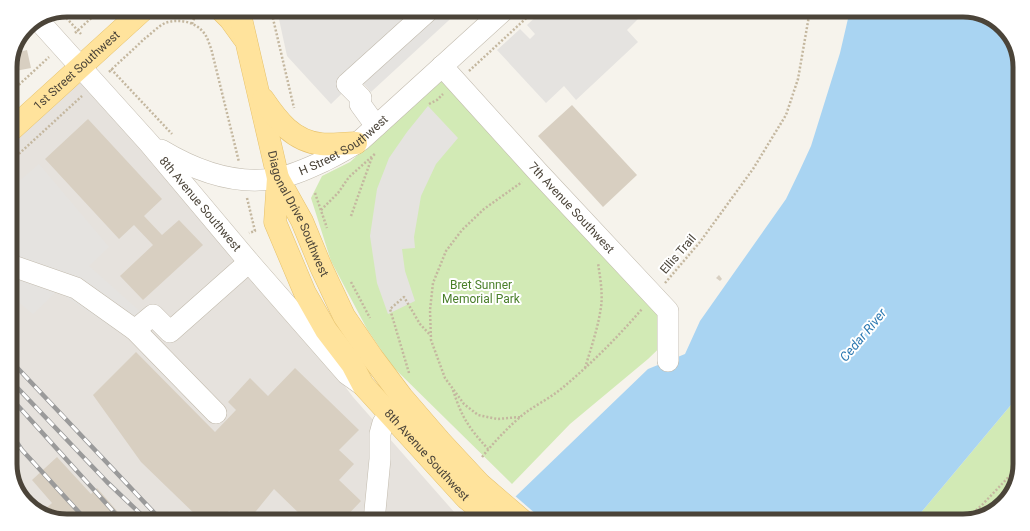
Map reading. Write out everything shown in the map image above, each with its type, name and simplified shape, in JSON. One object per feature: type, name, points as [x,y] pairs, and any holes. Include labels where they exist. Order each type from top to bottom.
[{"type":"main road","name":"1st Street Southwest","points":[[17,125],[135,17]]},
{"type":"main road","points":[[228,17],[247,42]]},
{"type":"main road","name":"Diagonal Drive Southwest","points":[[242,17],[278,178],[302,221],[320,267],[344,316],[401,396]]},
{"type":"main road","points":[[258,90],[274,115],[285,128],[296,136],[321,144],[356,143]]},
{"type":"main road","name":"8th Avenue Southwest","points":[[278,178],[275,222],[305,293],[326,330],[352,364],[363,385],[401,396],[466,498],[485,514]]},
{"type":"main road","name":"8th Avenue Southwest","points":[[433,448],[480,484],[515,514]]},
{"type":"street","points":[[382,120],[366,98],[361,98],[347,84],[421,17]]},
{"type":"street","name":"H Street Southwest","points":[[149,143],[181,162],[224,177],[238,171],[252,180],[278,178],[299,172],[316,165],[356,143],[496,17]]},
{"type":"street","name":"8th Avenue Southwest","points":[[41,24],[149,143],[347,374],[363,385]]},
{"type":"street","name":"7th Avenue Southwest","points":[[442,66],[538,172],[668,311],[668,361]]},
{"type":"street","points":[[135,330],[153,315],[170,332],[250,262]]},
{"type":"street","points":[[17,267],[76,288],[135,330],[216,413]]},
{"type":"street","points":[[375,514],[380,459],[380,434],[383,424],[401,396]]},
{"type":"path","points":[[66,17],[80,34]]},
{"type":"path","points":[[75,33],[93,17]]},
{"type":"path","points":[[192,24],[195,17]]},
{"type":"path","points":[[273,17],[294,112]]},
{"type":"path","name":"Ellis Trail","points":[[482,457],[498,437],[521,417],[559,391],[585,368],[626,327],[700,242],[753,169],[786,115],[798,78],[809,17]]},
{"type":"path","points":[[108,72],[152,32],[164,24],[172,21],[183,21],[199,28],[206,36],[211,48],[239,165],[238,171],[255,231]]},
{"type":"path","points":[[17,87],[49,57]]},
{"type":"path","points":[[111,68],[174,136]]},
{"type":"path","points":[[17,156],[82,96]]},
{"type":"path","points":[[321,210],[338,193],[349,177],[372,157],[351,216]]},
{"type":"path","points":[[521,417],[497,419],[478,415],[464,404],[446,378],[431,340],[430,310],[433,283],[446,251],[462,230],[484,209],[516,185],[538,172]]},
{"type":"path","points":[[315,193],[328,230]]},
{"type":"path","points":[[585,368],[595,336],[601,306],[601,282],[595,233]]},
{"type":"path","points":[[349,278],[371,319]]},
{"type":"path","points":[[401,396],[390,309],[404,297],[420,324],[431,336]]},
{"type":"path","points":[[452,387],[461,413],[472,432],[488,449]]},
{"type":"path","points":[[973,513],[1012,474]]},
{"type":"shaded area","points":[[279,17],[452,17],[371,92],[358,78],[331,104],[287,56]]},
{"type":"shaded area","points":[[536,17],[640,17],[627,30],[638,42],[576,100],[564,86],[546,103],[497,50],[520,29],[530,39],[535,34],[527,25]]},
{"type":"shaded area","points":[[80,67],[263,278],[353,397],[456,514],[60,514],[45,509],[34,502],[22,486],[17,468],[17,125]]},
{"type":"shaded area","points":[[428,106],[458,138],[436,164],[421,196],[414,237],[415,248],[402,249],[405,271],[415,301],[388,314],[377,283],[370,236],[377,189],[389,158],[407,132]]},
{"type":"shaded area","points":[[39,164],[109,247],[89,266],[143,314],[125,336],[57,291],[33,314],[17,301],[17,183]]},
{"type":"green space","name":"Bret Sunner Memorial Park","points":[[444,77],[675,333],[648,359],[570,424],[512,484],[392,366],[367,329],[331,261],[311,198],[322,176],[350,162]]},
{"type":"green space","points":[[1013,402],[1012,474],[1008,486],[1001,497],[994,504],[970,514],[920,514]]},
{"type":"water","name":"Cedar River","points":[[848,17],[970,17],[991,25],[1001,34],[1008,45],[1013,63],[1013,402],[920,514],[497,514],[648,369],[685,354],[700,321],[786,199],[811,146],[840,53]]},
{"type":"pier","points":[[514,495],[536,514],[495,514]]},
{"type":"building","points":[[27,50],[31,68],[17,71],[20,52]]},
{"type":"building","points":[[572,105],[637,175],[603,207],[538,136]]},
{"type":"building","points":[[88,119],[162,199],[144,216],[162,235],[179,220],[203,245],[143,300],[120,276],[153,245],[134,225],[119,239],[45,159]]},
{"type":"building","points":[[719,275],[722,279],[720,281],[716,278]]},
{"type":"building","points":[[136,352],[215,432],[236,410],[228,402],[250,378],[268,396],[295,368],[359,430],[339,450],[354,464],[339,480],[361,501],[349,514],[300,514],[274,489],[254,514],[233,514],[229,511],[226,514],[195,514],[141,462],[93,395]]},
{"type":"building","points":[[57,457],[91,494],[97,488],[120,514],[60,514],[45,509],[52,503],[32,480]]},
{"type":"railway","points":[[17,367],[155,514]]},
{"type":"railway","points":[[17,387],[107,482],[141,514]]},
{"type":"railway","points":[[17,405],[116,514]]},
{"type":"railway","points":[[17,442],[22,450],[81,514]]}]
